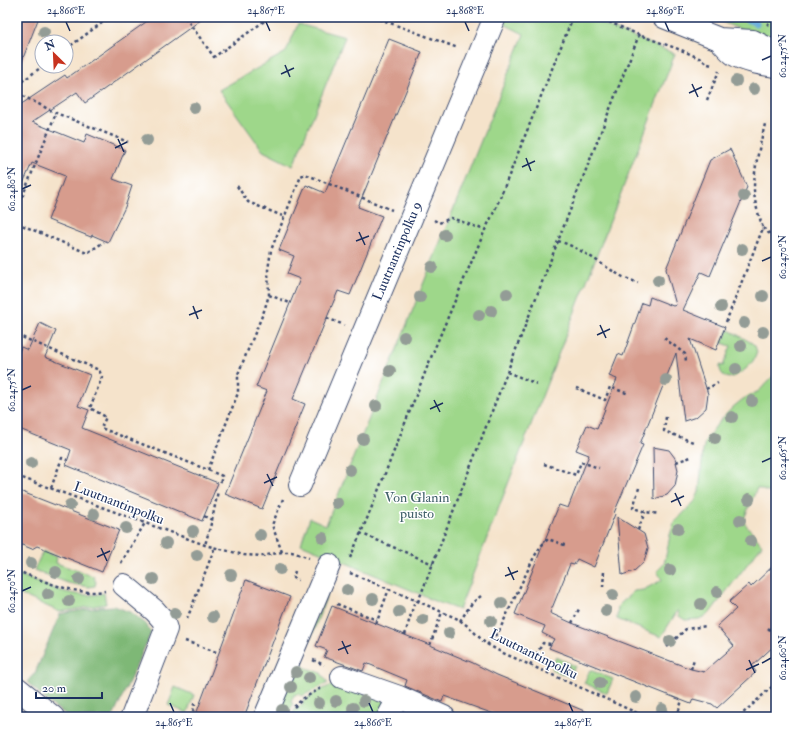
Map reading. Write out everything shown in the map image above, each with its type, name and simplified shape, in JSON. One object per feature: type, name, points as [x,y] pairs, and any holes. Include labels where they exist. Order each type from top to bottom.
[{"type":"street","name":"Luutnantinpolku 9","points":[[300,485],[495,17]]},
{"type":"street","points":[[664,17],[719,39],[753,41],[767,48],[776,55]]},
{"type":"street","points":[[719,39],[735,54],[745,59],[761,64],[776,66]]},
{"type":"street","points":[[264,717],[338,564]]},
{"type":"street","points":[[117,580],[156,611],[163,620],[166,629],[132,717]]},
{"type":"street","points":[[342,678],[399,697],[444,717]]},
{"type":"street","points":[[17,688],[52,717]]},
{"type":"street","points":[[388,717],[399,697]]},
{"type":"path","points":[[74,43],[110,17]]},
{"type":"path","points":[[185,17],[214,57],[270,17]]},
{"type":"path","points":[[374,17],[460,48]]},
{"type":"path","points":[[338,564],[360,533],[369,514],[437,343],[495,210],[573,17]]},
{"type":"path","points":[[405,635],[639,35],[598,17]]},
{"type":"path","points":[[708,100],[719,71],[723,68]]},
{"type":"path","points":[[17,85],[34,73]]},
{"type":"path","points":[[17,94],[56,113],[128,142]]},
{"type":"path","points":[[17,200],[23,195],[56,113]]},
{"type":"path","points":[[765,124],[756,160],[754,190],[757,210],[763,228],[770,235],[776,237]]},
{"type":"path","points":[[208,470],[238,393],[238,374],[269,295],[268,270],[271,250],[301,176],[305,174],[402,214],[413,212],[439,223],[451,218],[485,230]]},
{"type":"path","points":[[237,186],[248,202],[285,218]]},
{"type":"path","points":[[17,223],[87,253],[104,242]]},
{"type":"path","points":[[726,322],[763,228]]},
{"type":"path","points":[[558,241],[574,247],[624,277],[638,283]]},
{"type":"path","points":[[269,295],[290,303]]},
{"type":"path","points":[[17,335],[99,370],[102,377],[90,408],[106,417],[101,428],[222,476],[220,484]]},
{"type":"path","points":[[664,338],[685,354],[686,362]]},
{"type":"path","points":[[507,372],[537,384]]},
{"type":"path","points":[[706,389],[718,383]]},
{"type":"path","points":[[576,388],[605,400],[610,387],[630,394]]},
{"type":"path","points":[[666,417],[664,431],[693,442]]},
{"type":"path","points":[[676,462],[691,457]]},
{"type":"path","points":[[51,488],[62,458],[68,460]]},
{"type":"path","points":[[544,464],[576,475],[580,462],[599,468]]},
{"type":"path","name":"Luutnantinpolku","points":[[17,476],[205,545],[215,547]]},
{"type":"path","points":[[639,488],[633,508],[658,514]]},
{"type":"path","points":[[205,545],[218,491]]},
{"type":"path","points":[[638,530],[645,512]]},
{"type":"path","points":[[204,516],[212,520]]},
{"type":"path","points":[[17,571],[67,589],[93,593],[104,591],[117,580],[145,523]]},
{"type":"path","points":[[360,533],[433,564]]},
{"type":"path","points":[[487,645],[500,631],[534,557],[541,546],[548,539],[567,546]]},
{"type":"path","points":[[603,587],[604,571]]},
{"type":"path","points":[[376,624],[389,589]]},
{"type":"path","points":[[460,621],[472,604],[481,596]]},
{"type":"path","name":"Luutnantinpolku","points":[[417,601],[460,621],[469,627],[487,645],[646,717]]},
{"type":"path","points":[[336,604],[377,620]]},
{"type":"path","points":[[572,623],[578,609]]},
{"type":"path","points":[[430,646],[442,612]]},
{"type":"path","points":[[667,647],[686,629],[706,626]]},
{"type":"path","points":[[768,628],[776,636]]},
{"type":"path","points":[[184,641],[219,653]]},
{"type":"path","points":[[530,665],[543,643],[551,644]]},
{"type":"path","points":[[692,669],[694,659]]},
{"type":"path","points":[[739,717],[776,683]]},
{"type":"path","points":[[295,706],[304,698]]},
{"type":"path","points":[[677,717],[682,700]]},
{"type":"path","points":[[191,703],[196,705],[191,717]]},
{"type":"green space","name":"Von Glanin puisto","points":[[502,17],[585,17],[675,54],[459,610],[429,599],[301,544],[310,518],[326,525],[524,34],[500,22]]},
{"type":"green space","points":[[710,17],[776,17],[776,44]]},
{"type":"green space","points":[[298,24],[345,37],[293,166],[263,151],[219,90],[286,52]]},
{"type":"green space","points":[[729,330],[752,343],[757,352],[753,361],[746,369],[729,378],[723,375],[720,365],[723,366],[731,346],[722,343]]},
{"type":"green space","points":[[776,373],[776,495],[757,488],[743,521],[762,545],[709,614],[699,619],[685,620],[679,616],[678,610],[661,637],[617,619],[618,606],[634,591],[643,590],[662,580],[657,571],[664,564],[674,523],[695,501],[699,492],[705,441],[718,423],[733,407],[743,399],[759,391]]},
{"type":"green space","points":[[43,551],[57,557],[56,563],[93,576],[96,582],[95,586],[89,587],[68,583],[34,570]]},
{"type":"green space","points":[[17,574],[48,587],[70,593],[93,595],[104,593],[106,604],[60,612],[17,593]]},
{"type":"green space","points":[[330,587],[312,635],[300,661],[304,667],[321,673],[328,683],[302,696],[299,694],[294,695],[291,701],[293,705],[285,717],[271,717]]},
{"type":"green space","points":[[114,606],[132,613],[146,624],[151,633],[114,715],[112,717],[70,717],[53,706],[27,682],[35,673],[60,614]]},
{"type":"green space","points":[[556,657],[575,666],[570,677],[551,669]]},
{"type":"green space","points":[[590,670],[613,679],[607,693],[584,683]]},
{"type":"green space","points":[[340,684],[391,704],[382,717],[290,717],[297,707],[302,705],[304,700],[326,688]]},
{"type":"green space","points":[[175,687],[194,695],[187,713],[168,705]]},
{"type":"building","points":[[21,17],[39,17],[17,71],[17,27]]},
{"type":"building","points":[[153,17],[205,17],[85,103],[77,92],[32,122],[84,143],[87,134],[125,150],[113,179],[132,186],[125,207],[108,242],[48,220],[65,176],[32,163],[17,197],[17,107],[65,75],[67,78]]},
{"type":"building","points":[[389,39],[422,52],[358,207],[382,216],[350,295],[338,291],[293,399],[305,404],[262,509],[225,494],[267,391],[256,387],[300,279],[287,274],[294,256],[279,250],[306,185],[325,193]]},
{"type":"building","points":[[730,149],[747,187],[710,276],[701,272],[683,310],[725,327],[716,350],[690,339],[708,394],[706,408],[696,417],[684,421],[676,353],[640,444],[643,445],[614,513],[615,514],[594,567],[577,559],[574,565],[570,564],[550,613],[691,669],[704,672],[734,646],[717,626],[736,609],[729,602],[749,584],[751,587],[776,563],[776,644],[752,666],[756,672],[717,708],[712,704],[693,699],[691,704],[549,648],[554,639],[542,633],[545,626],[515,614],[559,505],[568,508],[589,455],[576,450],[587,425],[597,429],[617,379],[609,376],[618,354],[623,356],[642,303],[648,305],[650,297],[673,306],[676,305],[666,269],[710,160]]},
{"type":"building","points":[[40,323],[56,331],[45,357],[90,375],[78,406],[89,410],[82,428],[218,483],[202,521],[66,465],[71,450],[17,428],[17,357],[21,347],[28,350]]},
{"type":"building","points":[[653,447],[669,450],[675,458],[678,470],[675,486],[667,495],[654,499]]},
{"type":"building","points":[[17,490],[119,530],[102,572],[37,546],[32,549],[17,543]]},
{"type":"building","points":[[617,517],[644,534],[648,548],[644,562],[634,571],[622,575]]},
{"type":"building","points":[[246,580],[290,597],[244,717],[195,717]]},
{"type":"building","points":[[332,606],[430,645],[497,675],[599,717],[492,717],[494,714],[444,696],[442,702],[405,686],[407,680],[366,663],[363,671],[324,657],[327,650],[316,646]]},
{"type":"waterway","points":[[743,17],[756,23]]}]
